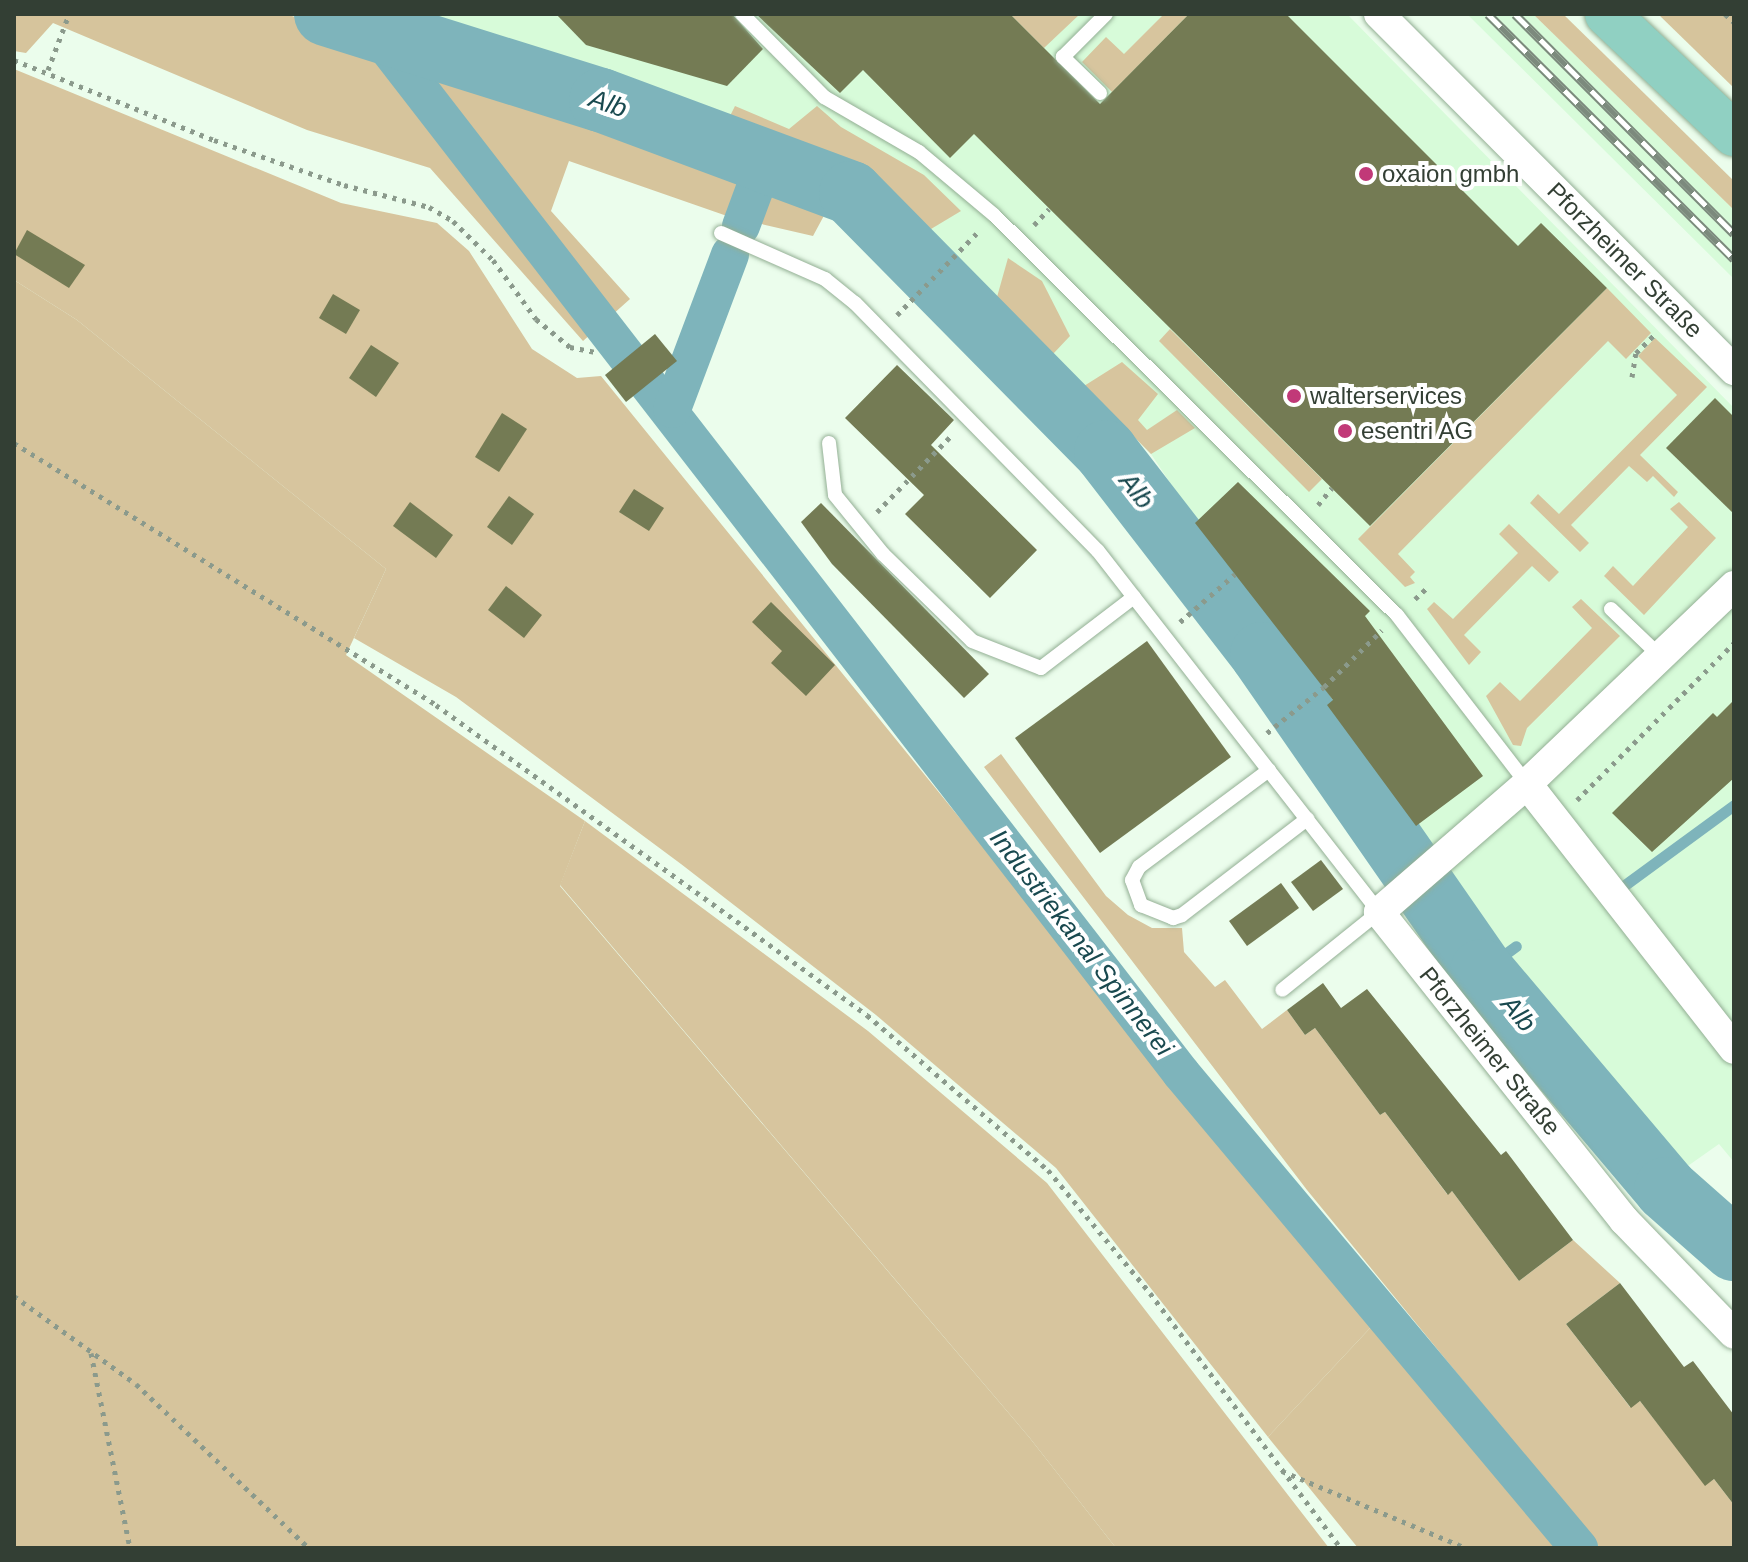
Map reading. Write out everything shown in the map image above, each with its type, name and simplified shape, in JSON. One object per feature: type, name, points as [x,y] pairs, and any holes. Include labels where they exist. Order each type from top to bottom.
[{"type":"main road","points":[[1607,14],[1734,134]]},
{"type":"street","name":"Pforzheimer Straße","points":[[1379,14],[1734,370]]},
{"type":"street","points":[[1390,903],[1527,784],[1734,586]]},
{"type":"street","points":[[1527,784],[1734,1049]]},
{"type":"street","name":"Pforzheimer Straße","points":[[1390,903],[1624,1220],[1734,1334]]},
{"type":"lane","points":[[742,14],[824,97],[919,152],[994,215],[1397,615],[1527,784]]},
{"type":"lane","points":[[1100,93],[1063,57],[1106,14]]},
{"type":"lane","points":[[721,233],[825,279],[968,417],[1098,551],[1307,819],[1390,903],[1282,990]]},
{"type":"lane","points":[[829,443],[835,495],[861,527],[972,641],[1041,668],[1134,597]]},
{"type":"lane","points":[[1611,609],[1659,655]]},
{"type":"lane","points":[[1269,770],[1139,867],[1132,880],[1141,905],[1173,918],[1182,915],[1307,819]]},
{"type":"path","points":[[48,70],[69,14]]},
{"type":"path","points":[[1725,14],[1734,22]]},
{"type":"path","points":[[14,60],[48,70],[214,140],[344,185],[429,207],[453,221],[493,260],[536,319],[570,347],[596,352]]},
{"type":"path","points":[[917,293],[994,215]]},
{"type":"path","points":[[1632,377],[1636,353],[1676,312]]},
{"type":"path","points":[[861,527],[968,417]]},
{"type":"path","points":[[14,443],[436,705],[867,1015],[1048,1170],[1150,1293],[1280,1471],[1341,1548]]},
{"type":"path","points":[[1204,601],[1235,574]]},
{"type":"path","points":[[1283,721],[1324,687],[1397,615]]},
{"type":"path","points":[[1556,820],[1734,643]]},
{"type":"path","points":[[14,1296],[136,1384],[309,1548]]},
{"type":"path","points":[[91,1351],[130,1548]]},
{"type":"path","points":[[1280,1471],[1466,1548]]},
{"type":"shaded area","points":[[14,14],[286,14],[834,197],[813,236],[727,216],[569,161],[551,211],[630,299],[583,341],[430,168],[307,130],[53,23],[26,53],[14,51]]},
{"type":"shaded area","points":[[406,14],[1347,14],[1734,408],[1734,1162],[1719,1144],[1675,1175],[1321,710],[1151,454],[925,223],[861,168],[789,138]]},
{"type":"shaded area","points":[[1010,14],[1080,14],[1044,48]]},
{"type":"shaded area","points":[[1164,14],[1189,14],[1112,92],[1082,62],[1106,37],[1124,54]]},
{"type":"shaded area","points":[[1467,14],[1533,14],[1732,208],[1734,279]]},
{"type":"shaded area","points":[[1533,14],[1563,14],[1734,181],[1734,210]]},
{"type":"shaded area","points":[[1658,14],[1734,14],[1734,88]]},
{"type":"shaded area","points":[[14,69],[341,203],[437,223],[469,251],[532,349],[577,378],[601,376],[1372,1326],[1268,1437],[1056,1168],[876,1015],[681,864],[456,697],[354,638],[386,569],[77,320],[14,280]]},
{"type":"shaded area","points":[[735,106],[789,129],[817,106],[841,127],[924,175],[961,211],[931,229],[861,168],[728,120]]},
{"type":"shaded area","points":[[1008,258],[1042,281],[1070,336],[1053,354],[997,297]]},
{"type":"shaded area","points":[[14,280],[77,320],[386,569],[346,655],[585,821],[560,886],[1029,1437],[1116,1548],[14,1548]]},
{"type":"shaded area","points":[[1607,288],[1651,333],[1626,359],[1608,341],[1398,554],[1415,572],[1410,577],[1415,583],[1405,587],[1358,539]]},
{"type":"shaded area","points":[[1170,329],[1322,479],[1309,492],[1159,341]]},
{"type":"shaded area","points":[[1655,338],[1707,387],[1640,455],[1678,492],[1674,497],[1653,476],[1647,482],[1629,466],[1571,525],[1589,543],[1580,552],[1530,503],[1538,494],[1559,514],[1677,395],[1638,356]]},
{"type":"shaded area","points":[[1122,362],[1158,394],[1138,420],[1147,430],[1177,410],[1195,428],[1151,454],[1084,386]]},
{"type":"shaded area","points":[[1679,502],[1716,538],[1644,615],[1604,576],[1613,566],[1633,586],[1688,527],[1670,509]]},
{"type":"shaded area","points":[[1509,524],[1559,572],[1549,582],[1532,566],[1464,635],[1481,652],[1469,665],[1427,609],[1434,602],[1453,619],[1518,553],[1499,534]]},
{"type":"shaded area","points":[[1581,599],[1620,636],[1527,728],[1521,746],[1513,745],[1486,696],[1500,682],[1520,701],[1592,628],[1572,607]]},
{"type":"shaded area","points":[[1001,754],[1106,896],[1128,915],[1152,928],[1182,928],[1184,952],[1215,987],[1225,980],[1262,1029],[1287,1010],[1305,1035],[1315,1028],[1380,1115],[1385,1112],[1447,1194],[1452,1191],[1519,1281],[1573,1240],[1620,1283],[1566,1324],[1630,1407],[1640,1401],[1705,1485],[1714,1479],[1734,1505],[1734,1548],[1600,1548],[1307,1190],[984,767]]},
{"type":"shaded area","points":[[585,821],[868,1031],[1047,1183],[1329,1548],[1116,1548],[1029,1437],[560,885]]},
{"type":"shaded area","points":[[1372,1326],[1560,1548],[1358,1548],[1268,1437]]},
{"type":"building","points":[[556,14],[732,14],[763,49],[727,86],[586,45]]},
{"type":"building","points":[[756,14],[1010,14],[1100,104],[1189,14],[1286,14],[1518,246],[1541,223],[1607,288],[1370,526],[974,134],[950,158],[863,70],[840,93]]},
{"type":"building","points":[[27,230],[85,265],[69,288],[14,254]]},
{"type":"building","points":[[333,294],[360,310],[346,334],[319,318]]},
{"type":"building","points":[[655,334],[677,361],[626,402],[605,375]]},
{"type":"building","points":[[371,345],[399,363],[376,397],[349,378]]},
{"type":"building","points":[[897,365],[954,420],[931,445],[1037,550],[990,598],[905,514],[924,495],[845,418]]},
{"type":"building","points":[[1715,398],[1734,417],[1734,514],[1666,448]]},
{"type":"building","points":[[502,413],[527,429],[499,472],[475,457]]},
{"type":"building","points":[[1238,482],[1370,611],[1365,616],[1483,776],[1416,826],[1327,705],[1333,700],[1195,523]]},
{"type":"building","points":[[634,489],[664,508],[649,531],[619,512]]},
{"type":"building","points":[[509,496],[534,514],[512,545],[487,527]]},
{"type":"building","points":[[410,502],[453,535],[436,558],[393,526]]},
{"type":"building","points":[[821,503],[989,674],[964,698],[832,564],[801,522]]},
{"type":"building","points":[[506,586],[542,615],[524,638],[488,610]]},
{"type":"building","points":[[771,602],[835,665],[806,696],[771,663],[782,651],[752,622]]},
{"type":"building","points":[[1147,641],[1231,757],[1100,853],[1015,738]]},
{"type":"building","points":[[1734,700],[1734,778],[1652,852],[1612,813],[1713,713],[1717,717]]},
{"type":"building","points":[[1321,860],[1343,889],[1313,911],[1291,882]]},
{"type":"building","points":[[1281,883],[1299,908],[1247,946],[1229,921]]},
{"type":"building","points":[[1323,983],[1341,1008],[1367,989],[1501,1155],[1506,1151],[1573,1240],[1519,1281],[1452,1191],[1448,1195],[1385,1112],[1380,1115],[1315,1028],[1305,1035],[1287,1010]]},
{"type":"building","points":[[1620,1283],[1684,1367],[1693,1361],[1734,1415],[1734,1505],[1714,1479],[1705,1486],[1640,1401],[1631,1408],[1566,1324]]},
{"type":"waterway","name":"Alb","points":[[326,14],[601,100],[851,193],[1106,452],[1262,654],[1482,971],[1666,1189],[1734,1249]]},
{"type":"waterway","name":"Industriekanal Spinnerei","points":[[373,29],[1181,1073],[1579,1548]]},
{"type":"waterway","points":[[741,226],[765,161]]},
{"type":"waterway","points":[[672,409],[730,255]]},
{"type":"waterway","points":[[1622,887],[1734,805]]},
{"type":"waterway","points":[[1482,971],[1516,946]]},
{"type":"railway","points":[[1488,14],[1734,259]]},
{"type":"railway","points":[[1515,14],[1734,234]]},
{"type":"place","name":"oxaion gmbh","points":[[1366,174]]},
{"type":"place","name":"walterservices","points":[[1294,396]]},
{"type":"place","name":"esentri AG","points":[[1345,431]]}]
